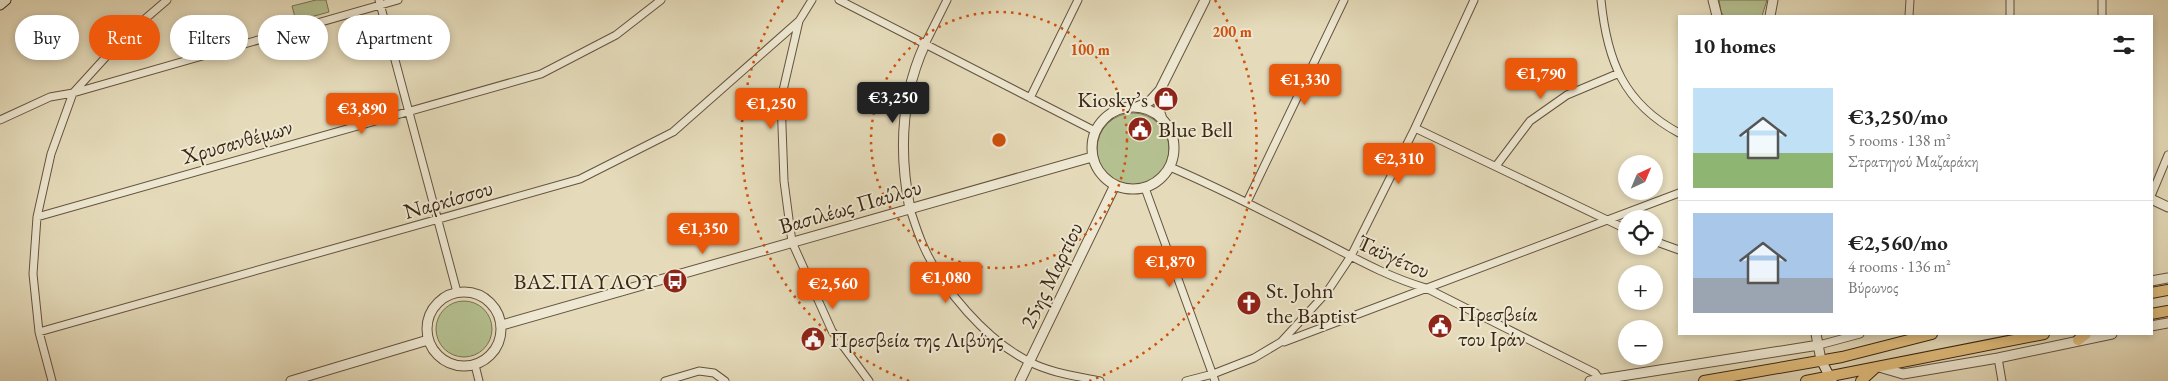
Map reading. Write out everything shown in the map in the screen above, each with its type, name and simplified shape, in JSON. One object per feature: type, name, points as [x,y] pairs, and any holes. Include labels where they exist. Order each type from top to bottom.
[{"type":"main road","points":[[2153,293],[2168,290]]},
{"type":"main road","points":[[2153,314],[2168,311]]},
{"type":"main road","points":[[1704,381],[1821,360],[1928,335]]},
{"type":"main road","points":[[1806,381],[1826,379],[2039,335]]},
{"type":"main road","points":[[1861,381],[1871,370],[1879,367]]},
{"type":"street","points":[[0,5],[6,0]]},
{"type":"street","points":[[52,381],[39,332],[32,274],[38,217],[51,154],[73,93],[124,37],[168,0]]},
{"type":"street","points":[[0,120],[50,97],[73,93],[379,3],[398,0]]},
{"type":"street","name":"Χρυσανθέμων","points":[[38,217],[408,110],[541,74],[616,35],[661,0]]},
{"type":"street","name":"Ναρκίσσου","points":[[39,332],[580,179],[673,132],[799,21],[812,0]]},
{"type":"street","points":[[839,0],[1095,131]]},
{"type":"street","points":[[947,0],[925,44],[909,88],[903,132],[904,176],[910,209],[922,245],[946,287],[995,339],[1029,362],[1100,381]]},
{"type":"street","points":[[1030,98],[1078,0]]},
{"type":"street","points":[[1162,119],[1158,100],[1160,90],[1205,0]]},
{"type":"street","points":[[1247,202],[1344,0]]},
{"type":"street","points":[[1282,342],[1327,292],[1351,256],[1415,128],[1474,0]]},
{"type":"street","points":[[1601,0],[1610,56],[1618,74],[1640,104],[1652,115],[1678,132]]},
{"type":"street","points":[[1713,0],[1716,15]]},
{"type":"street","points":[[1773,0],[1773,15]]},
{"type":"street","points":[[1909,15],[1910,0]]},
{"type":"street","points":[[2010,0],[2010,15]]},
{"type":"street","points":[[2102,0],[2102,15]]},
{"type":"street","points":[[379,3],[457,292]]},
{"type":"street","points":[[799,21],[781,99],[784,181],[792,242],[832,332],[869,381]]},
{"type":"street","points":[[1496,166],[1530,121],[1567,95],[1618,74]]},
{"type":"street","points":[[1137,107],[1150,101],[1160,90]]},
{"type":"street","points":[[1128,106],[1151,110],[1162,119],[1173,137],[1173,157],[1170,167],[1159,180],[1145,188],[1130,189],[1115,185],[1104,178],[1092,157],[1092,140],[1095,131],[1104,118],[1112,112],[1128,106]]},
{"type":"street","points":[[1415,128],[1618,226]]},
{"type":"street","points":[[2153,192],[2168,155]]},
{"type":"street","name":"Βασιλέως Παύλου","points":[[502,325],[1092,157]]},
{"type":"street","name":"Ταϋγέτου","points":[[1170,167],[1247,202],[1408,283],[1426,288],[1588,369],[1601,380]]},
{"type":"street","name":"25ης Μαρτίου","points":[[1020,381],[1115,185]]},
{"type":"street","points":[[1145,188],[1214,377]]},
{"type":"street","points":[[1186,381],[1214,377],[1282,342],[1678,194]]},
{"type":"street","points":[[2153,198],[2168,207]]},
{"type":"street","points":[[1663,244],[1678,250]]},
{"type":"street","points":[[2153,281],[2168,278]]},
{"type":"street","points":[[457,292],[472,293],[486,299],[499,315],[502,325],[502,335],[496,350],[485,361],[475,365],[463,367],[441,359],[433,350],[428,340],[427,327],[433,310],[445,296],[457,292]]},
{"type":"street","points":[[2153,326],[2168,323]]},
{"type":"street","points":[[1816,335],[1826,379]]},
{"type":"street","points":[[1590,381],[1819,345],[1856,335]]},
{"type":"street","points":[[1879,367],[1902,374],[1998,358],[2082,337],[2102,335]]},
{"type":"street","points":[[291,381],[428,340]]},
{"type":"street","points":[[1998,358],[2002,381]]},
{"type":"street","points":[[475,365],[479,381]]},
{"type":"street","points":[[664,381],[699,371],[714,372],[724,381]]},
{"type":"green space","points":[[316,0],[326,0],[329,12],[318,15],[294,15],[292,6]]},
{"type":"green space","points":[[1719,0],[1767,0],[1762,15],[1723,15]]},
{"type":"green space","points":[[1140,113],[1159,123],[1167,135],[1169,149],[1167,163],[1159,175],[1147,183],[1126,185],[1107,175],[1099,163],[1097,142],[1107,123],[1119,115]]},
{"type":"green space","points":[[464,301],[479,306],[487,314],[492,329],[487,344],[479,352],[464,357],[449,352],[441,344],[436,329],[441,314],[449,306]]},
{"type":"place","name":"Kiosky’s","points":[[1166,99]]},
{"type":"place","name":"Blue Bell","points":[[1140,129]]},
{"type":"place","name":"ΒΑΣ.ΠΑΥΛΟΥ","points":[[675,281]]},
{"type":"place","name":"St. John the Baptist","points":[[1249,303]]},
{"type":"place","name":"Πρεσβεία του Ιράν","points":[[1440,326]]},
{"type":"place","name":"Πρεσβεία της Λιβύης","points":[[813,339]]}]
